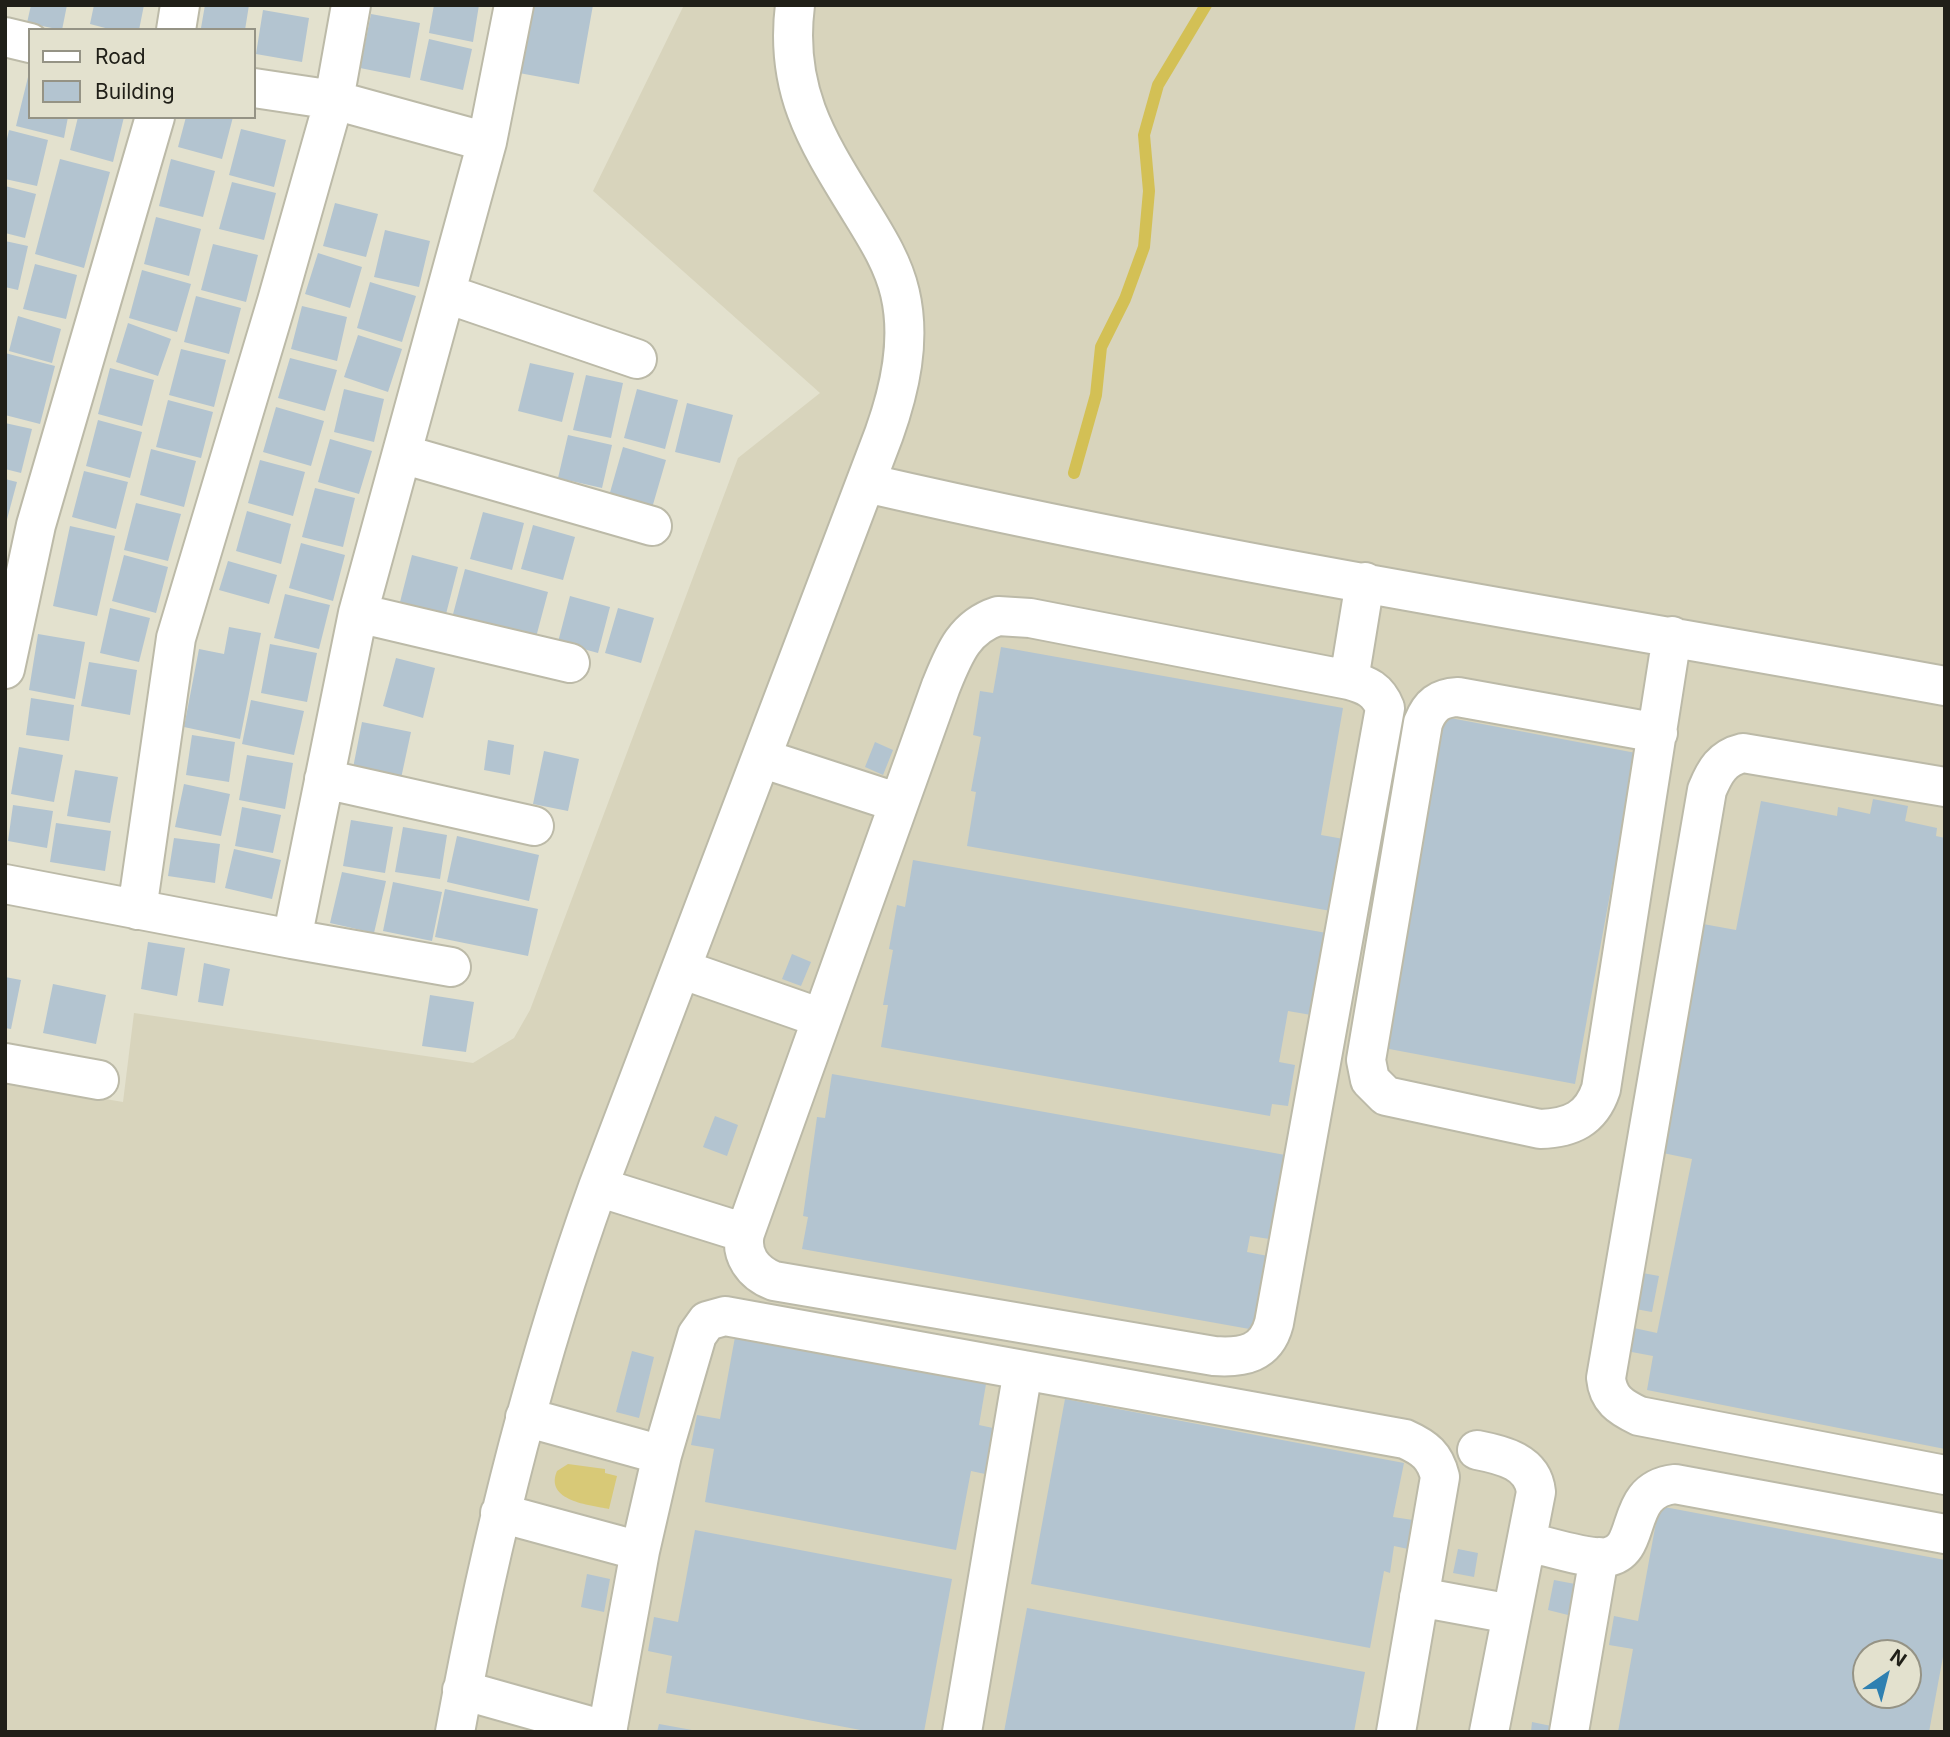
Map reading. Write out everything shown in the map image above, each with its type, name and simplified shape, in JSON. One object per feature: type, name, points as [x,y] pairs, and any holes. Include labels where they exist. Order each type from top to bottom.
[{"type":"street","points":[[176,28],[180,5]]},
{"type":"street","points":[[137,909],[176,638],[334,100],[351,5]]},
{"type":"street","points":[[292,939],[358,613],[487,142],[514,5]]},
{"type":"street","points":[[455,1732],[500,1513],[559,1300],[598,1186],[866,483],[890,416],[898,384],[904,349],[901,295],[887,255],[824,153],[806,114],[792,51],[795,5]]},
{"type":"street","points":[[5,37],[28,43]]},
{"type":"street","points":[[256,88],[334,100],[487,142]]},
{"type":"street","points":[[5,669],[36,526],[154,119]]},
{"type":"street","points":[[447,294],[637,359]]},
{"type":"street","points":[[402,454],[652,526]]},
{"type":"street","points":[[866,483],[969,506],[1365,582],[1945,686]]},
{"type":"street","points":[[1349,680],[1365,582]]},
{"type":"street","points":[[358,613],[570,663]]},
{"type":"street","points":[[998,616],[1030,618],[1349,680],[1377,692],[1385,716],[1274,1323],[1265,1344],[1247,1355],[1214,1356],[774,1281],[751,1265],[745,1254],[744,1233],[955,652],[972,629],[998,616]]},
{"type":"street","points":[[1658,733],[1458,698],[1447,698],[1432,706],[1423,723],[1366,1059],[1370,1080],[1386,1096],[1541,1129],[1568,1126],[1590,1112],[1601,1089],[1658,733],[1672,636]]},
{"type":"street","points":[[1945,787],[1743,753],[1730,756],[1713,774],[1704,804],[1606,1378],[1608,1391],[1615,1401],[1639,1416],[1945,1475]]},
{"type":"street","points":[[761,758],[899,803]]},
{"type":"street","points":[[324,779],[534,826]]},
{"type":"street","points":[[5,884],[451,968]]},
{"type":"street","points":[[681,970],[821,1018]]},
{"type":"street","points":[[5,1063],[99,1080]]},
{"type":"street","points":[[598,1186],[744,1233]]},
{"type":"street","points":[[462,1690],[608,1731],[640,1551],[662,1455],[697,1335],[707,1321],[725,1316],[1405,1438],[1423,1447],[1436,1461],[1440,1477],[1396,1732]]},
{"type":"street","points":[[962,1732],[1023,1370]]},
{"type":"street","points":[[525,1417],[662,1455]]},
{"type":"street","points":[[1477,1450],[1513,1460],[1533,1478],[1536,1492],[1489,1732]]},
{"type":"street","points":[[1527,1542],[1599,1557],[1612,1555],[1625,1547],[1639,1508],[1653,1489],[1675,1484],[1945,1534]]},
{"type":"street","points":[[500,1513],[640,1551]]},
{"type":"street","points":[[1569,1732],[1599,1557]]},
{"type":"street","points":[[1419,1597],[1511,1614]]},
{"type":"shaded area","points":[[684,5],[1945,5],[1945,1732],[5,1732],[5,1082],[123,1102],[134,1013],[473,1063],[514,1038],[530,1010],[738,458],[820,393],[593,191]]},
{"type":"shaded area","points":[[568,1464],[605,1469],[605,1473],[617,1476],[609,1509],[571,1500],[557,1489],[557,1471]]},
{"type":"building","points":[[31,5],[67,5],[62,28],[27,23]]},
{"type":"building","points":[[94,5],[144,5],[139,28],[105,28],[90,24]]},
{"type":"building","points":[[205,5],[249,5],[245,28],[201,28]]},
{"type":"building","points":[[434,5],[479,5],[473,42],[429,33]]},
{"type":"building","points":[[532,5],[593,5],[579,84],[519,73]]},
{"type":"building","points":[[263,10],[309,18],[302,62],[256,54]]},
{"type":"building","points":[[371,14],[420,23],[410,78],[360,68]]},
{"type":"building","points":[[429,39],[472,49],[463,90],[420,80]]},
{"type":"building","points":[[28,77],[28,119],[68,119],[64,138],[16,126]]},
{"type":"building","points":[[78,119],[124,119],[113,162],[70,150]]},
{"type":"building","points":[[185,119],[232,119],[222,159],[178,147]]},
{"type":"building","points":[[241,129],[286,140],[274,187],[229,175]]},
{"type":"building","points":[[9,130],[48,140],[37,186],[5,179],[5,148]]},
{"type":"building","points":[[60,159],[110,172],[84,268],[35,254]]},
{"type":"building","points":[[171,159],[215,171],[203,217],[159,206]]},
{"type":"building","points":[[232,182],[276,193],[264,240],[219,229]]},
{"type":"building","points":[[5,186],[36,194],[25,238],[5,233]]},
{"type":"building","points":[[335,203],[378,214],[366,257],[323,246]]},
{"type":"building","points":[[156,217],[201,229],[189,276],[144,264]]},
{"type":"building","points":[[385,230],[430,241],[419,287],[374,277]]},
{"type":"building","points":[[5,241],[28,246],[18,290],[5,287]]},
{"type":"building","points":[[213,244],[258,255],[246,302],[201,290]]},
{"type":"building","points":[[318,253],[362,267],[350,308],[305,294]]},
{"type":"building","points":[[35,264],[77,275],[66,319],[23,309]]},
{"type":"building","points":[[142,270],[191,284],[177,332],[129,318]]},
{"type":"building","points":[[370,282],[416,296],[402,342],[357,328]]},
{"type":"building","points":[[196,296],[241,308],[229,354],[184,342]]},
{"type":"building","points":[[302,306],[347,317],[337,361],[291,349]]},
{"type":"building","points":[[18,316],[61,329],[52,363],[9,351]]},
{"type":"building","points":[[128,323],[171,339],[158,376],[116,362]]},
{"type":"building","points":[[358,335],[402,349],[388,392],[344,377]]},
{"type":"building","points":[[181,349],[226,360],[214,407],[169,395]]},
{"type":"building","points":[[5,353],[55,366],[40,424],[5,415]]},
{"type":"building","points":[[290,358],[337,370],[325,411],[278,398]]},
{"type":"building","points":[[530,363],[574,373],[562,422],[518,411]]},
{"type":"building","points":[[110,368],[154,380],[142,426],[98,414]]},
{"type":"building","points":[[586,375],[623,383],[611,438],[573,430]]},
{"type":"building","points":[[344,389],[384,399],[374,442],[334,432]]},
{"type":"building","points":[[637,389],[678,400],[665,449],[624,438]]},
{"type":"building","points":[[168,400],[213,412],[201,458],[156,447]]},
{"type":"building","points":[[687,403],[733,415],[720,463],[675,452]]},
{"type":"building","points":[[276,407],[324,421],[311,466],[263,452]]},
{"type":"building","points":[[98,420],[142,432],[130,478],[86,466]]},
{"type":"building","points":[[5,423],[32,429],[21,473],[5,469]]},
{"type":"building","points":[[568,435],[612,445],[602,488],[558,478]]},
{"type":"building","points":[[330,439],[372,451],[359,494],[318,482]]},
{"type":"building","points":[[623,447],[666,460],[652,508],[609,496]]},
{"type":"building","points":[[151,449],[196,461],[184,507],[140,495]]},
{"type":"building","points":[[260,460],[305,472],[293,516],[248,503]]},
{"type":"building","points":[[84,471],[128,482],[116,529],[72,517]]},
{"type":"building","points":[[5,479],[17,482],[6,523],[5,523]]},
{"type":"building","points":[[315,488],[355,498],[343,547],[302,537]]},
{"type":"building","points":[[136,503],[181,514],[168,561],[124,550]]},
{"type":"building","points":[[247,511],[291,524],[281,564],[236,551]]},
{"type":"building","points":[[483,512],[524,523],[512,570],[470,559]]},
{"type":"building","points":[[533,525],[575,537],[563,580],[521,569]]},
{"type":"building","points":[[70,526],[115,536],[97,616],[53,606]]},
{"type":"building","points":[[301,543],[345,555],[333,601],[289,588]]},
{"type":"building","points":[[124,555],[168,567],[156,613],[112,601]]},
{"type":"building","points":[[412,555],[458,567],[446,614],[400,602]]},
{"type":"building","points":[[228,561],[277,575],[269,604],[219,590]]},
{"type":"building","points":[[465,569],[548,592],[535,641],[452,618]]},
{"type":"building","points":[[285,594],[330,605],[319,649],[274,638]]},
{"type":"building","points":[[570,596],[610,607],[598,653],[558,642]]},
{"type":"building","points":[[110,608],[150,618],[139,662],[100,653]]},
{"type":"building","points":[[618,608],[654,618],[641,663],[605,653]]},
{"type":"building","points":[[229,627],[261,633],[240,739],[184,727],[199,649],[224,654]]},
{"type":"building","points":[[38,634],[85,642],[75,699],[29,690]]},
{"type":"building","points":[[270,644],[317,653],[307,702],[261,693]]},
{"type":"building","points":[[1001,647],[1343,708],[1321,835],[1355,841],[1342,913],[967,846],[976,792],[971,791],[981,737],[973,735],[980,691],[993,693]]},
{"type":"building","points":[[396,658],[435,668],[423,718],[383,706]]},
{"type":"building","points":[[89,662],[137,670],[130,715],[81,706]]},
{"type":"building","points":[[31,698],[74,705],[69,741],[26,735]]},
{"type":"building","points":[[251,700],[304,711],[294,755],[242,744]]},
{"type":"building","points":[[1445,717],[1636,753],[1575,1084],[1384,1048]]},
{"type":"building","points":[[362,722],[411,732],[400,783],[352,773]]},
{"type":"building","points":[[192,735],[235,742],[229,782],[186,775]]},
{"type":"building","points":[[488,740],[514,745],[510,775],[484,770]]},
{"type":"building","points":[[875,742],[893,750],[883,775],[865,767]]},
{"type":"building","points":[[19,747],[63,755],[54,802],[11,794]]},
{"type":"building","points":[[544,751],[579,759],[568,811],[533,804]]},
{"type":"building","points":[[247,755],[293,763],[285,809],[239,800]]},
{"type":"building","points":[[75,770],[118,777],[110,823],[67,816]]},
{"type":"building","points":[[184,784],[230,794],[221,836],[175,827]]},
{"type":"building","points":[[1873,799],[1908,806],[1905,821],[1937,828],[1936,836],[1945,838],[1945,1449],[1647,1390],[1653,1356],[1621,1350],[1625,1326],[1657,1333],[1692,1159],[1658,1152],[1703,924],[1736,930],[1761,801],[1837,816],[1838,807],[1870,814]]},
{"type":"building","points":[[13,805],[53,811],[47,848],[8,841]]},
{"type":"building","points":[[242,807],[281,815],[273,853],[235,846]]},
{"type":"building","points":[[351,820],[393,827],[385,873],[343,866]]},
{"type":"building","points":[[56,823],[111,831],[105,871],[50,862]]},
{"type":"building","points":[[403,827],[447,835],[440,879],[395,872]]},
{"type":"building","points":[[457,836],[539,855],[529,901],[447,882]]},
{"type":"building","points":[[174,838],[220,844],[215,883],[168,876]]},
{"type":"building","points":[[234,849],[281,860],[272,899],[225,888]]},
{"type":"building","points":[[913,860],[1338,935],[1323,1017],[1288,1011],[1279,1062],[1295,1065],[1288,1106],[1272,1104],[1270,1116],[881,1047],[888,1005],[883,1005],[893,950],[889,949],[897,905],[905,907]]},
{"type":"building","points":[[342,872],[386,881],[374,933],[330,923]]},
{"type":"building","points":[[393,882],[442,892],[432,941],[383,931]]},
{"type":"building","points":[[445,889],[538,909],[528,956],[435,937]]},
{"type":"building","points":[[148,942],[185,948],[177,996],[141,989]]},
{"type":"building","points":[[792,954],[811,962],[801,986],[782,979]]},
{"type":"building","points":[[204,963],[230,969],[223,1006],[198,1002]]},
{"type":"building","points":[[5,977],[21,980],[11,1029],[5,1028]]},
{"type":"building","points":[[53,984],[106,995],[96,1044],[43,1033]]},
{"type":"building","points":[[430,995],[474,1002],[466,1052],[422,1046]]},
{"type":"building","points":[[832,1074],[1291,1156],[1276,1240],[1250,1236],[1247,1252],[1268,1256],[1255,1330],[802,1249],[808,1217],[803,1216],[817,1117],[825,1118]]},
{"type":"building","points":[[715,1116],[738,1125],[727,1156],[703,1147]]},
{"type":"building","points":[[1637,1272],[1659,1276],[1652,1312],[1630,1308]]},
{"type":"building","points":[[735,1337],[986,1384],[979,1425],[993,1428],[985,1474],[971,1471],[956,1550],[705,1502],[714,1449],[691,1445],[697,1415],[720,1419]]},
{"type":"building","points":[[632,1351],[654,1357],[639,1418],[616,1412]]},
{"type":"building","points":[[1065,1399],[1404,1463],[1393,1517],[1413,1520],[1408,1549],[1394,1546],[1390,1573],[1384,1571],[1370,1648],[1031,1584]]},
{"type":"building","points":[[1659,1506],[1945,1560],[1945,1646],[1929,1732],[1618,1732],[1633,1649],[1609,1645],[1614,1616],[1638,1621]]},
{"type":"building","points":[[695,1530],[952,1579],[924,1732],[871,1732],[666,1693],[672,1656],[648,1651],[654,1617],[678,1622]]},
{"type":"building","points":[[1458,1549],[1478,1553],[1474,1577],[1453,1573]]},
{"type":"building","points":[[587,1574],[610,1579],[604,1612],[581,1607]]},
{"type":"building","points":[[1554,1580],[1575,1584],[1568,1615],[1548,1610]]},
{"type":"building","points":[[1027,1608],[1365,1672],[1354,1732],[1004,1732]]},
{"type":"building","points":[[1532,1722],[1561,1728],[1560,1732],[1531,1732]]},
{"type":"building","points":[[659,1724],[692,1730],[692,1732],[657,1732]]},
{"type":"waterway","points":[[1074,473],[1096,395],[1101,347],[1125,299],[1144,247],[1149,191],[1144,135],[1158,85],[1206,5]]}]
